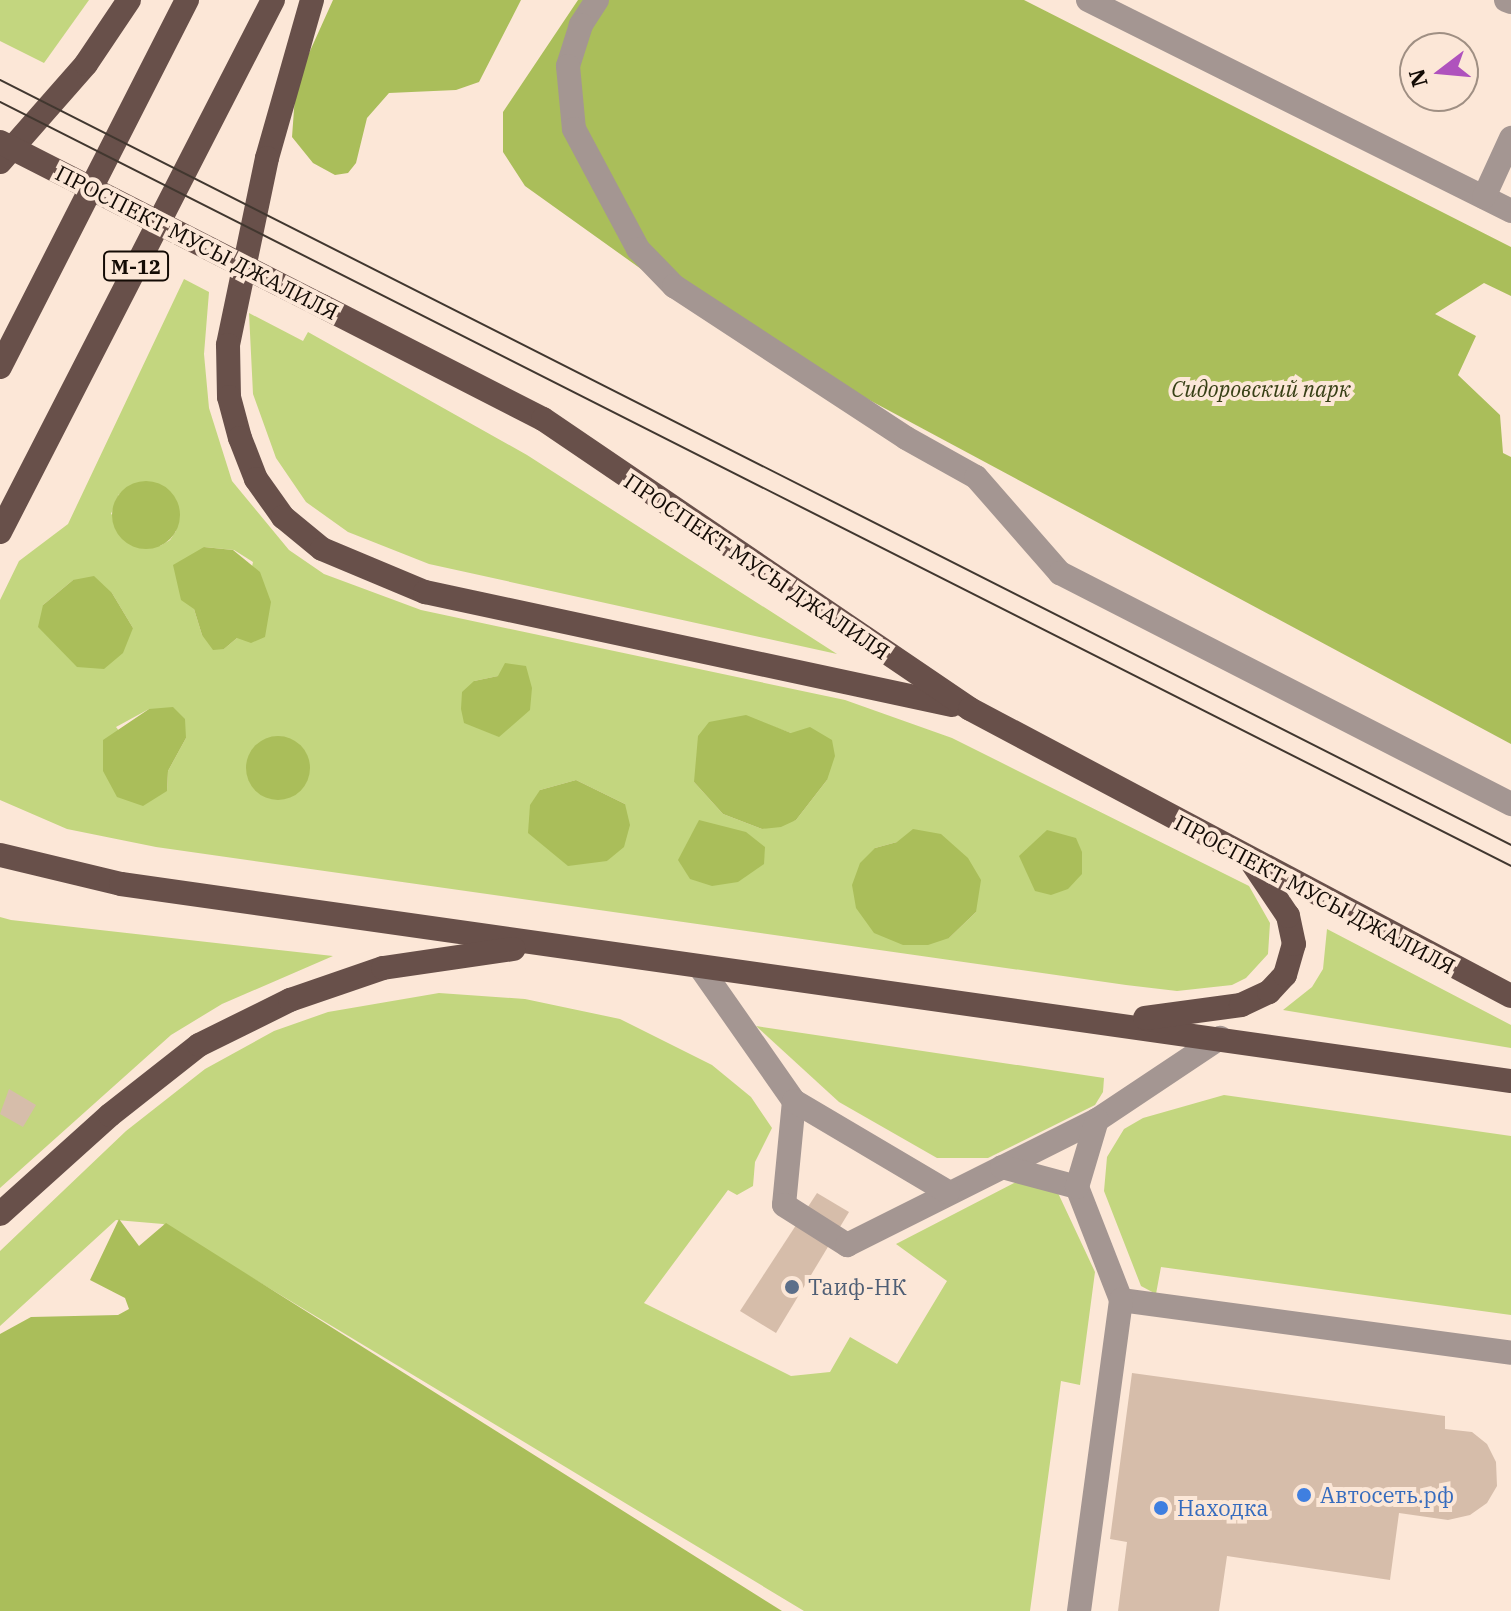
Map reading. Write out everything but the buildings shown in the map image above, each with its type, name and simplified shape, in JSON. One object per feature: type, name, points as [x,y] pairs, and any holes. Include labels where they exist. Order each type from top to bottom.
[{"type":"main road","points":[[0,162],[86,64],[129,0]]},
{"type":"main road","points":[[0,367],[187,0]]},
{"type":"main road","name":"М-12","points":[[0,532],[273,0]]},
{"type":"main road","points":[[312,0],[267,158],[228,345],[229,397],[240,438],[256,479],[283,517],[322,549],[425,592],[970,709]]},
{"type":"main road","name":"ПРОСПЕКТ МУСЫ ДЖАЛИЛЯ","points":[[0,142],[543,419],[970,709],[1252,862],[1511,996]]},
{"type":"main road","points":[[0,855],[121,884],[700,967],[1119,1022],[1511,1081]]},
{"type":"main road","points":[[1119,1022],[1241,1005],[1269,992],[1285,975],[1294,944],[1288,916],[1252,862]]},
{"type":"main road","points":[[0,1214],[110,1115],[199,1045],[277,1007],[383,968],[543,945]]},
{"type":"street","points":[[597,0],[581,25],[568,66],[574,129],[638,249],[674,286],[906,438],[976,477],[1060,573],[1511,804]]},
{"type":"street","points":[[1088,0],[1132,9],[1511,211]]},
{"type":"street","points":[[1484,197],[1511,138]]},
{"type":"street","points":[[700,967],[794,1101],[948,1192]]},
{"type":"street","points":[[794,1101],[784,1205],[847,1245],[1097,1120],[1220,1038]]},
{"type":"street","points":[[1079,1611],[1121,1300],[1077,1187],[1097,1120]]},
{"type":"street","points":[[1002,1167],[1077,1187]]},
{"type":"street","points":[[1121,1300],[1511,1353]]},
{"type":"green space","points":[[0,0],[89,0],[44,63],[0,41]]},
{"type":"green space","points":[[333,0],[521,0],[479,82],[456,90],[389,93],[367,118],[356,163],[348,173],[335,175],[313,163],[292,137],[296,82]]},
{"type":"green space","name":"Сидоровский парк","points":[[578,0],[1024,0],[1511,247],[1511,296],[1484,283],[1435,314],[1476,336],[1458,375],[1500,415],[1503,453],[1511,457],[1511,744],[690,304],[525,186],[503,152],[503,112]]},
{"type":"green space","points":[[184,279],[209,292],[204,354],[209,408],[232,481],[289,550],[324,574],[421,610],[845,700],[952,738],[1249,886],[1270,923],[1268,954],[1246,978],[1232,985],[1177,991],[156,847],[67,829],[0,800],[0,600],[19,561],[68,524]],"holes":[[[119,494],[176,531],[170,540],[160,546],[111,514]],[[204,547],[234,550],[253,562],[237,638],[224,649],[202,635],[194,609]],[[73,580],[112,593],[133,628],[43,605]],[[498,676],[499,736],[474,681]],[[149,709],[186,738],[168,771],[167,791],[116,727]],[[758,721],[791,733],[827,780],[796,820],[762,829],[723,814],[694,782]],[[576,780],[625,804],[607,861],[586,861],[540,790]],[[897,842],[976,912],[949,938],[875,848]]]},
{"type":"green space","points":[[249,313],[303,341],[308,332],[527,455],[837,654],[429,564],[348,532],[306,502],[276,458],[253,394]]},
{"type":"green space","points":[[153,481],[174,496],[180,515],[178,528],[170,539],[153,549],[139,549],[122,539],[114,528],[112,508],[122,491],[133,483]]},
{"type":"green space","points":[[204,547],[233,550],[260,572],[271,602],[265,637],[251,643],[237,638],[224,649],[213,650],[202,635],[194,609],[181,600],[173,565]]},
{"type":"green space","points":[[94,576],[112,593],[133,628],[123,653],[104,669],[77,667],[38,627],[43,605],[73,580]]},
{"type":"green space","points":[[505,663],[526,666],[532,688],[530,710],[499,737],[464,723],[462,692],[474,681],[498,676]]},
{"type":"green space","points":[[173,707],[185,719],[186,738],[168,771],[167,791],[143,806],[117,797],[103,771],[103,740],[149,709]]},
{"type":"green space","points":[[746,715],[791,733],[810,727],[832,740],[835,756],[827,780],[796,820],[781,827],[762,829],[723,814],[694,782],[698,736],[709,722]]},
{"type":"green space","points":[[278,736],[296,742],[304,750],[310,768],[304,786],[296,794],[278,800],[260,794],[252,786],[246,768],[252,750],[260,742]]},
{"type":"green space","points":[[576,780],[625,804],[630,825],[624,847],[607,861],[568,866],[528,833],[530,805],[540,790]]},
{"type":"green space","points":[[699,820],[746,832],[765,847],[764,864],[738,882],[712,886],[690,879],[678,860]]},
{"type":"green space","points":[[913,829],[941,834],[968,858],[981,880],[976,912],[949,938],[928,945],[903,945],[874,933],[856,908],[852,885],[860,863],[875,848],[897,842]]},
{"type":"green space","points":[[1047,830],[1076,838],[1082,852],[1082,874],[1068,889],[1051,895],[1035,891],[1019,856]]},
{"type":"green space","points":[[0,917],[333,956],[222,1004],[171,1035],[0,1188]]},
{"type":"green space","points":[[1327,929],[1511,1025],[1511,1048],[1283,1010],[1312,987],[1323,969]]},
{"type":"green space","points":[[439,993],[525,999],[620,1019],[712,1065],[751,1097],[772,1128],[755,1162],[753,1186],[737,1195],[728,1190],[644,1303],[791,1376],[830,1372],[850,1337],[897,1364],[947,1281],[896,1244],[1016,1182],[1058,1193],[1095,1272],[1080,1385],[1061,1381],[1030,1611],[804,1611],[163,1224],[116,1220],[0,1326],[0,1251],[126,1131],[205,1069],[274,1031],[328,1012]]},
{"type":"green space","points":[[756,1026],[1104,1078],[1103,1092],[1095,1105],[988,1158],[937,1158],[839,1102]]},
{"type":"green space","points":[[1224,1095],[1511,1136],[1511,1315],[1161,1267],[1156,1294],[1141,1286],[1104,1191],[1107,1157],[1124,1129],[1143,1118]]},
{"type":"green space","points":[[119,1219],[139,1246],[166,1223],[782,1611],[0,1611],[0,1334],[31,1317],[118,1315],[129,1309],[125,1298],[90,1280]]},
{"type":"tram line","points":[[0,80],[1511,845]]},
{"type":"tram line","points":[[0,102],[1511,866]]},
{"type":"place","name":"Таиф-НК","points":[[792,1287]]},
{"type":"place","name":"Автосеть.рф","points":[[1304,1495]]},
{"type":"place","name":"Находка","points":[[1161,1508]]}]
